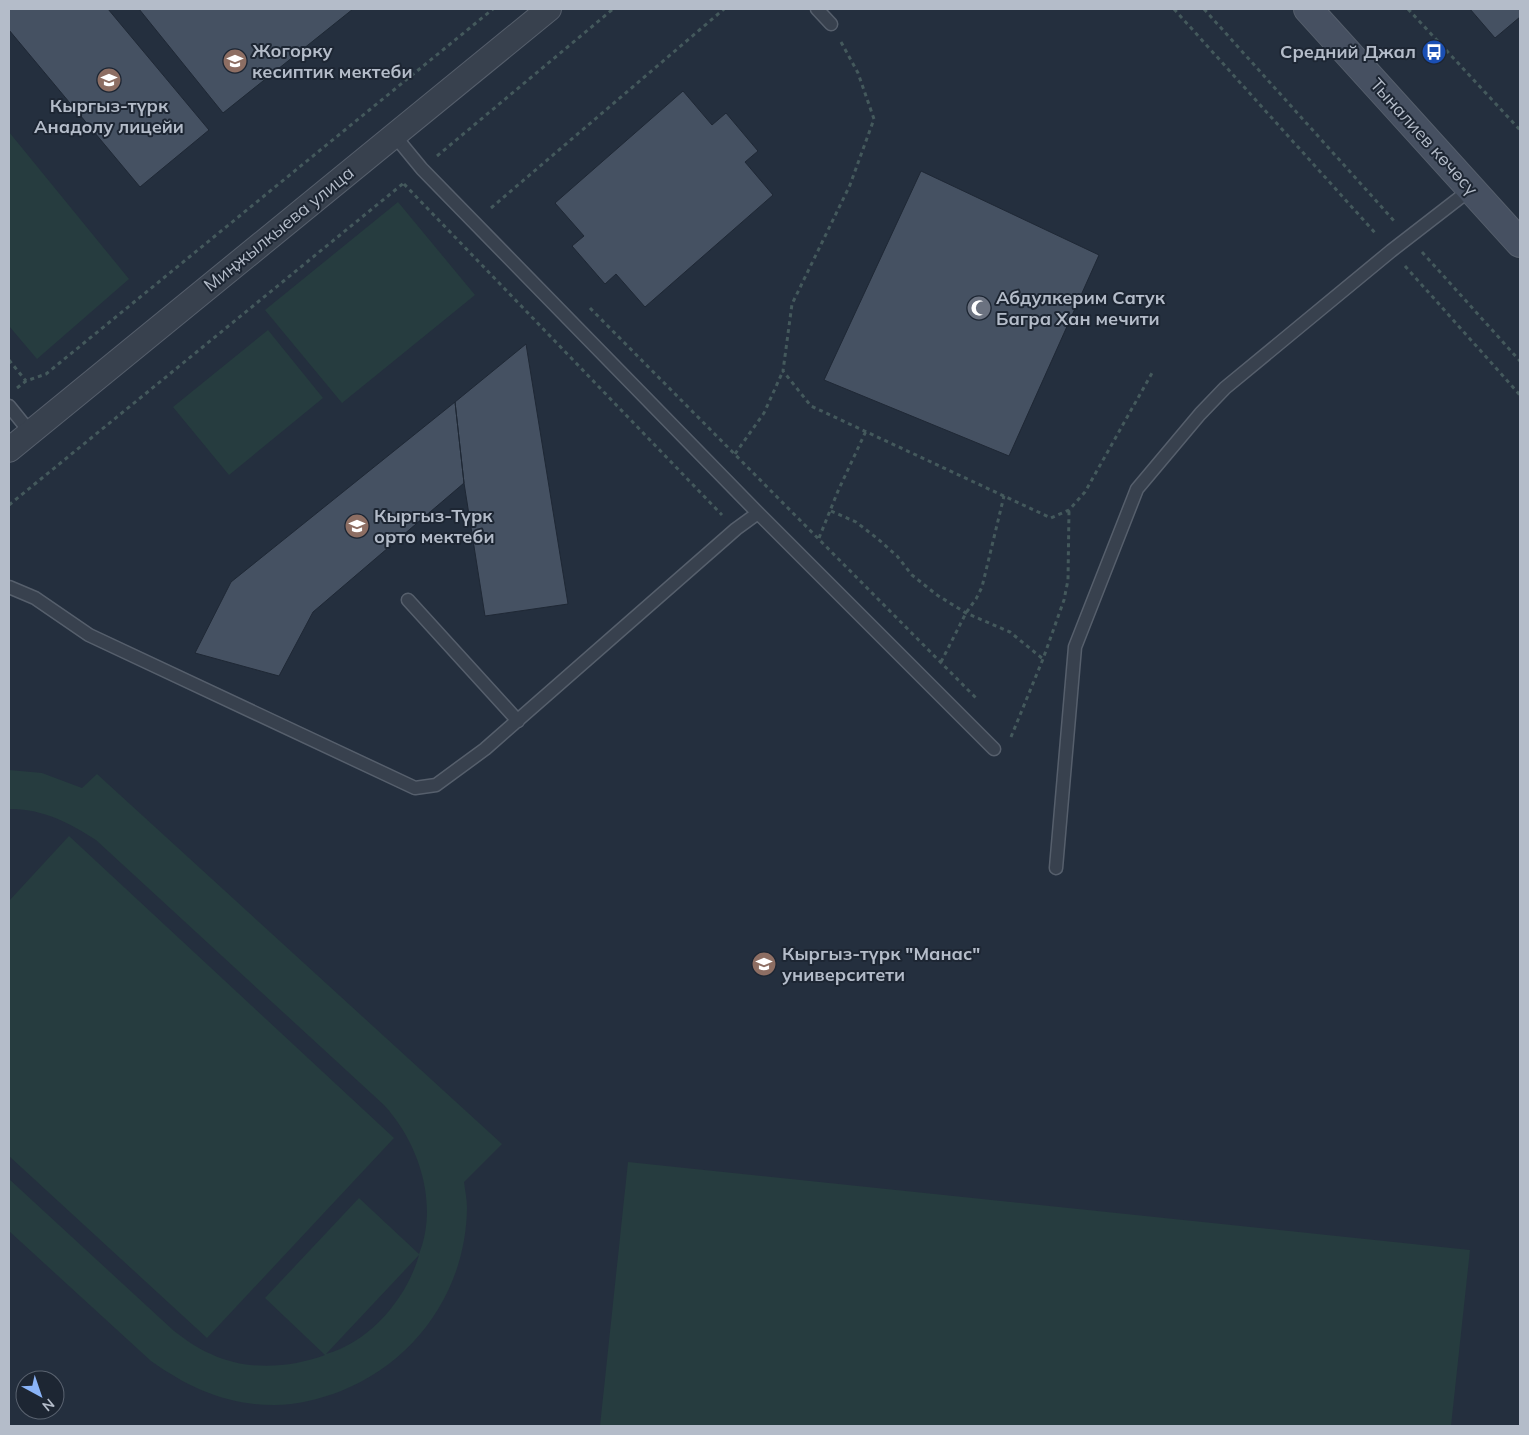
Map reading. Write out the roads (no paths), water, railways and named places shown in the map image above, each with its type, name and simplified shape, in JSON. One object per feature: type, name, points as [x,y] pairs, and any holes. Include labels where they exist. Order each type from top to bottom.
[{"type":"main road","name":"Тыналиев көчөсү","points":[[1308,9],[1520,243]]},
{"type":"street","name":"Миңжылкыева улица","points":[[9,450],[549,9]]},
{"type":"lane","points":[[817,9],[831,24]]},
{"type":"lane","points":[[394,135],[422,168],[758,513],[994,749]]},
{"type":"lane","points":[[1056,868],[1075,646],[1137,489],[1200,414],[1225,388],[1391,251],[1410,238],[1471,188]]},
{"type":"lane","points":[[9,406],[30,432]]},
{"type":"lane","points":[[9,587],[35,598],[89,635],[415,788],[436,785],[453,774],[518,721],[736,529],[758,513]]},
{"type":"lane","points":[[408,600],[518,721]]},
{"type":"place","name":"Средний Джал","points":[[1434,52]]},
{"type":"place","name":"Жогорку кесиптик мектеби","points":[[235,61]]},
{"type":"place","name":"Кыргыз-түрк Анадолу лицейи","points":[[109,80]]},
{"type":"place","name":"Абдулкерим Сатук Багра Хан мечити","points":[[979,308]]},
{"type":"place","name":"Кыргыз-Түрк орто мектеби","points":[[357,526]]},
{"type":"place","name":"Кыргыз-түрк \"Манас\" университети","points":[[764,964]]}]
